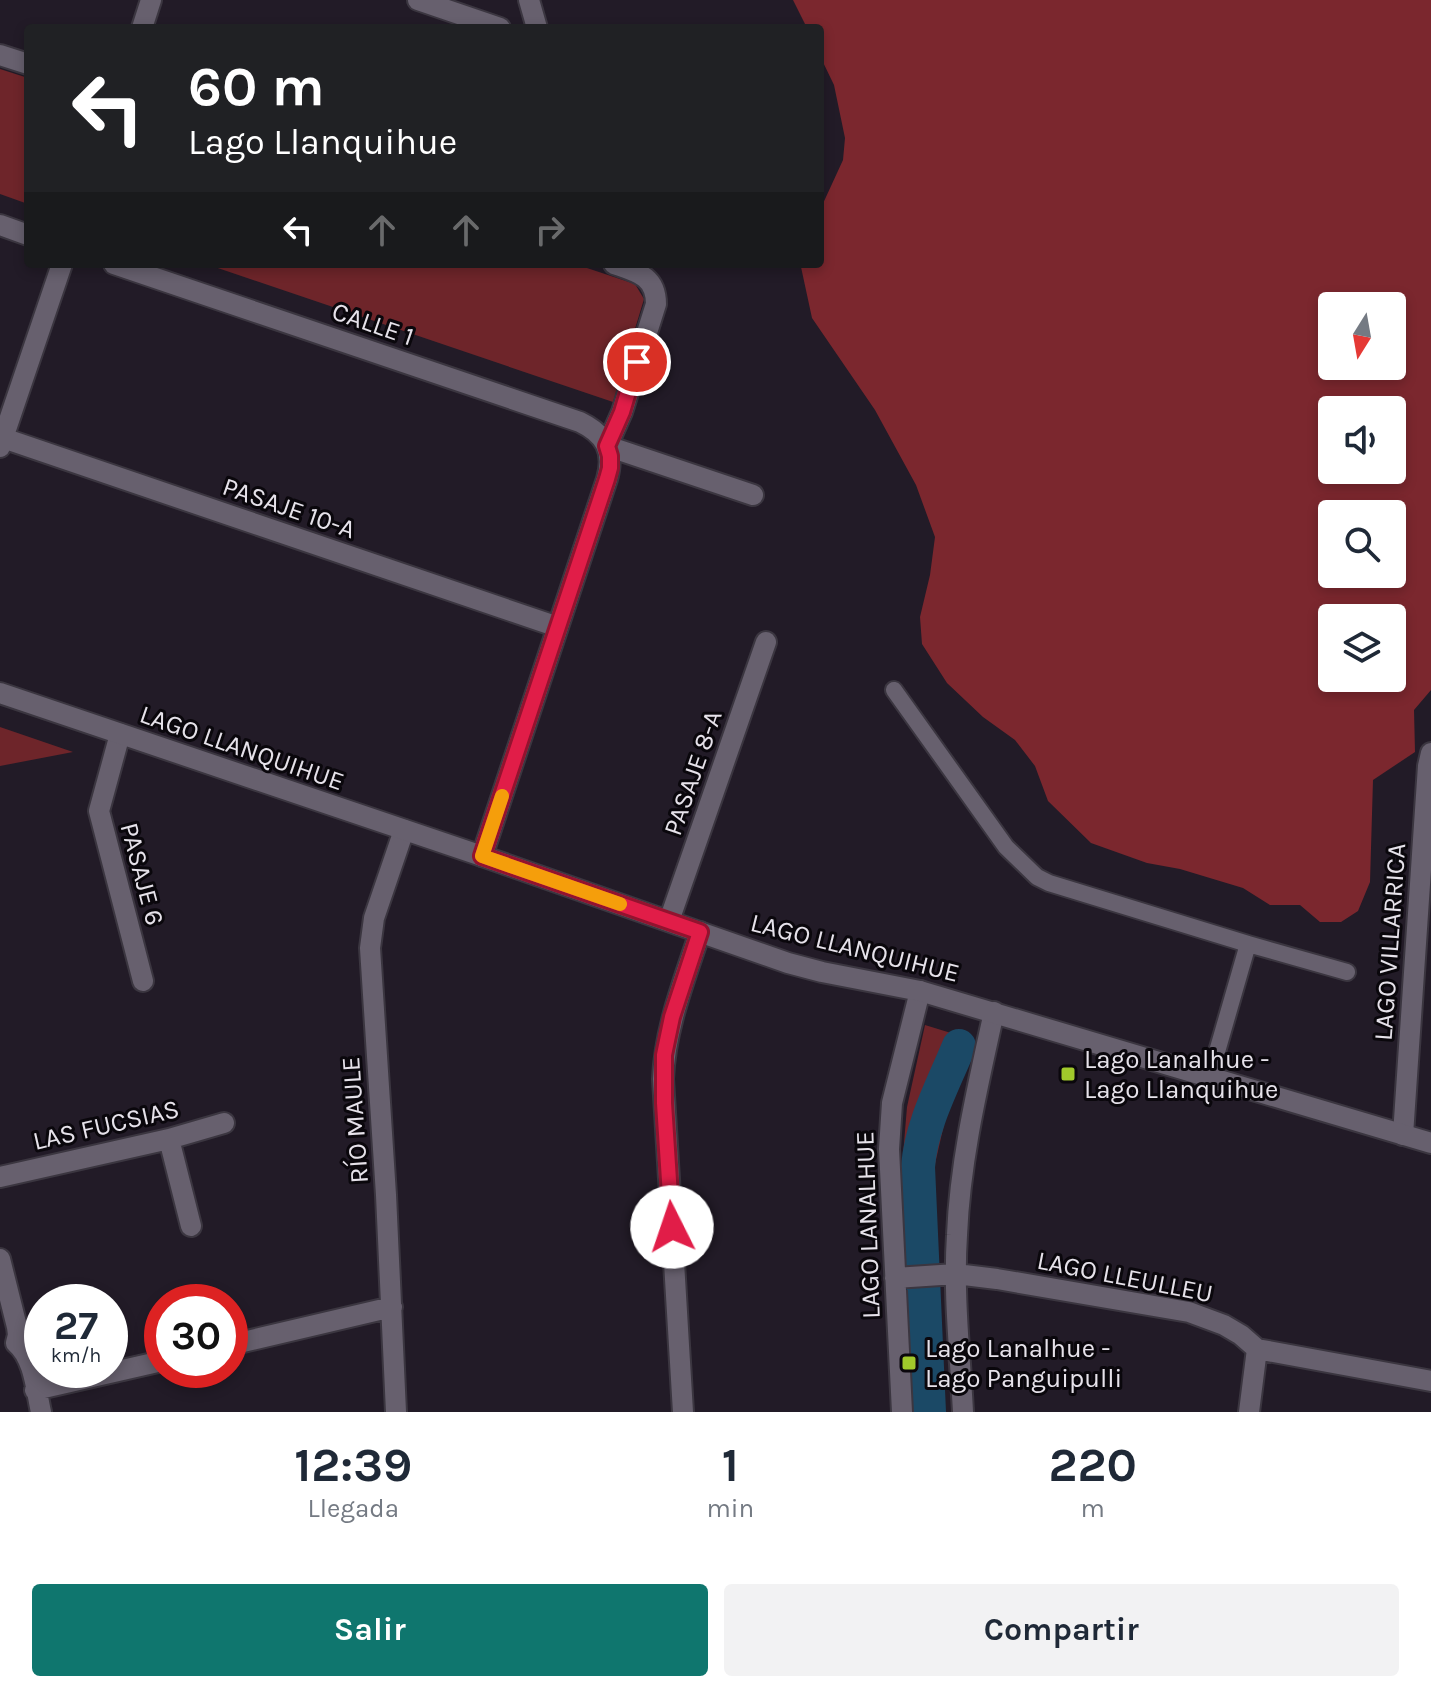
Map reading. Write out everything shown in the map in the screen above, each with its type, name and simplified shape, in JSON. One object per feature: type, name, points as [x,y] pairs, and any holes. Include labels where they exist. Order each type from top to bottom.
[{"type":"street","points":[[143,24],[151,0]]},
{"type":"street","points":[[418,0],[488,24]]},
{"type":"street","points":[[529,0],[536,24]]},
{"type":"street","points":[[0,55],[24,63]]},
{"type":"street","points":[[0,225],[24,234]]},
{"type":"street","points":[[1,441],[61,268]]},
{"type":"street","name":"CALLE 1","points":[[126,268],[580,422],[591,427],[607,446]]},
{"type":"street","points":[[482,856],[610,468],[607,446],[622,412],[656,304],[656,295],[648,279],[627,268]]},
{"type":"street","name":"PASAJE 10-A","points":[[1,441],[558,627]]},
{"type":"street","points":[[607,446],[753,495]]},
{"type":"street","name":"PASAJE 8-A","points":[[669,921],[766,642]]},
{"type":"street","name":"LAGO LLANQUIHUE","points":[[0,693],[811,969],[920,991],[1431,1143]]},
{"type":"street","name":"PASAJE 6","points":[[120,734],[99,811],[143,981]]},
{"type":"street","name":"LAGO VILLARRICA","points":[[1403,1135],[1431,753]]},
{"type":"street","name":"RÍO MAULE","points":[[396,1412],[370,948],[374,918],[404,830]]},
{"type":"street","points":[[683,1412],[663,1079],[664,1055],[672,1017],[700,932]]},
{"type":"street","name":"LAGO LANALHUE","points":[[902,1412],[889,1122],[920,991]]},
{"type":"street","points":[[963,1412],[957,1234],[964,1166],[994,1012]]},
{"type":"street","name":"LAS FUCSIAS","points":[[0,1177],[169,1139],[224,1123]]},
{"type":"street","points":[[169,1139],[191,1226]]},
{"type":"street","points":[[0,1259],[18,1335],[8,1347],[27,1356],[41,1412]]},
{"type":"street","name":"LAGO LLEULLEU","points":[[895,1278],[956,1274],[1189,1312],[1224,1325],[1257,1349],[1431,1381]]},
{"type":"street","points":[[248,1341],[392,1307]]},
{"type":"street","points":[[1249,1412],[1257,1349]]},
{"type":"street","points":[[35,1390],[144,1365]]},
{"type":"lane","points":[[894,690],[1006,847],[1037,877],[1347,972]]},
{"type":"lane","points":[[1210,1076],[1248,944]]},
{"type":"shaded area","points":[[793,0],[1431,0],[1431,690],[1414,710],[1415,752],[1373,780],[1370,882],[1358,911],[1341,922],[1320,922],[1300,905],[1270,905],[1243,888],[1180,869],[1147,863],[1091,843],[1048,801],[1035,766],[1015,740],[983,717],[947,683],[922,644],[920,617],[935,537],[916,485],[875,410],[812,318],[801,268],[824,268],[824,201],[843,160],[845,138],[834,85],[824,64],[824,24],[805,24]]},
{"type":"shaded area","points":[[0,69],[24,77],[24,203],[0,194]]},
{"type":"shaded area","points":[[218,268],[587,268],[635,284],[644,299],[613,402]]},
{"type":"shaded area","points":[[0,727],[73,752],[0,766]]},
{"type":"shaded area","points":[[925,1025],[964,1037],[935,1164],[934,1316],[941,1412],[918,1412],[903,1155],[907,1107]]},
{"type":"waterway","points":[[929,1412],[918,1167],[928,1121],[959,1046]]},
{"type":"slow traffic","points":[[502,796],[482,856],[620,904]]},
{"type":"place","name":"Lago Lanalhue - Lago Llanquihue","points":[[1068,1074]]},
{"type":"place","name":"Lago Lanalhue - Lago Panguipulli","points":[[909,1363]]},
{"type":"route","points":[[637,362],[622,412],[607,446],[610,468],[607,479],[482,856],[700,932],[672,1017],[664,1055],[672,1227]]}]
